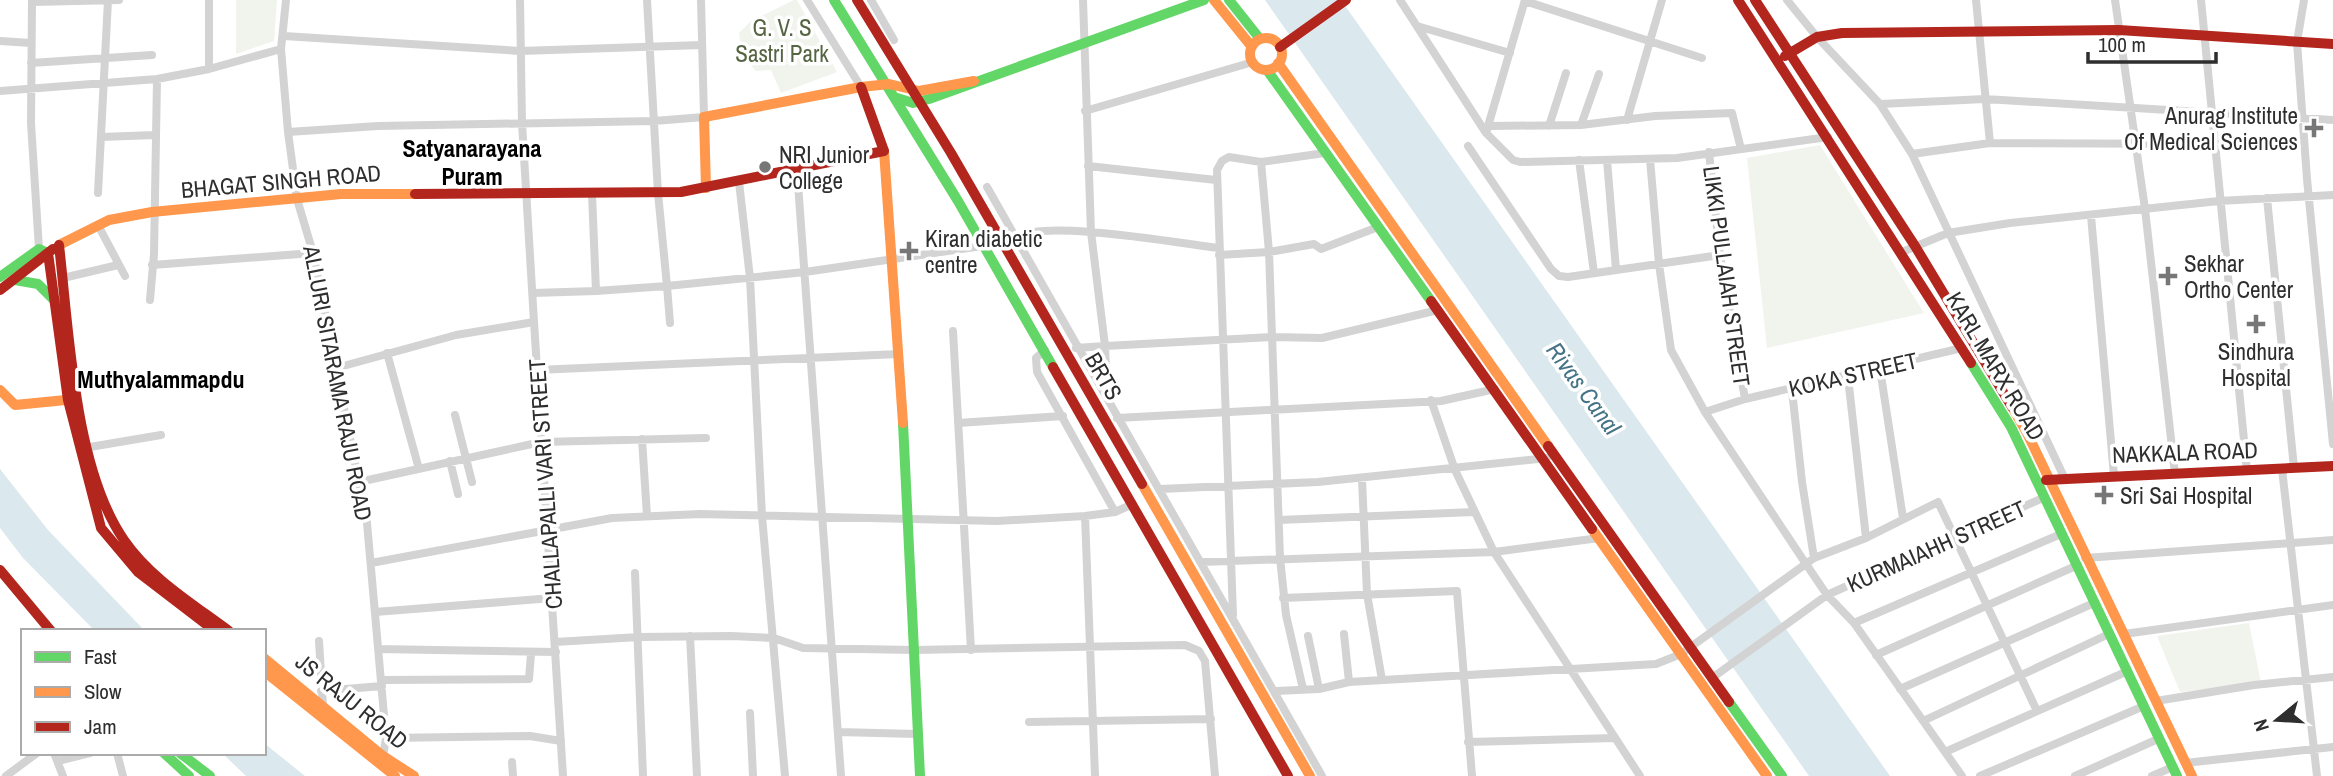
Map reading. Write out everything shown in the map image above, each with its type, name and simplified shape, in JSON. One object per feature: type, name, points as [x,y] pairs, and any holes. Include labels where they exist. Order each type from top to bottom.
[{"type":"street","points":[[119,0],[32,1],[30,90],[43,251],[93,507],[110,543],[156,587],[212,629]]},
{"type":"street","points":[[209,0],[209,69]]},
{"type":"street","name":"ALLURI SITARAMA RAJU ROAD","points":[[286,0],[281,49],[288,132],[297,199],[313,253],[359,482],[382,683],[386,738],[383,761]]},
{"type":"street","name":"CHALLAPALLI VARI STREET","points":[[520,0],[522,122],[563,776]]},
{"type":"street","points":[[647,0],[658,193],[670,323]]},
{"type":"street","points":[[701,0],[706,188]]},
{"type":"street","points":[[807,0],[861,87],[884,151],[910,517],[920,776]]},
{"type":"street","points":[[834,0],[1045,350],[1288,776]]},
{"type":"street","name":"BRTS","points":[[857,0],[913,90],[1310,776]]},
{"type":"street","points":[[871,0],[894,40]]},
{"type":"street","points":[[1083,0],[1091,232],[1105,346],[1107,399]]},
{"type":"street","points":[[894,97],[920,102],[1204,0]]},
{"type":"street","points":[[1214,0],[1256,43]]},
{"type":"street","points":[[1229,0],[1256,43],[1253,62]]},
{"type":"street","points":[[1280,47],[1291,42],[1346,0]]},
{"type":"street","points":[[1400,0],[1488,130],[1513,160],[1650,159],[1828,137]]},
{"type":"street","points":[[1488,130],[1525,0],[1702,58]]},
{"type":"street","points":[[1628,120],[1662,0]]},
{"type":"street","name":"KARL MARX ROAD","points":[[1738,0],[1902,253],[2044,480],[2045,497],[2062,534],[2124,634],[2192,776]]},
{"type":"street","name":"KARL MARX ROAD","points":[[1755,0],[1915,246],[2027,433],[2044,480],[2081,561],[2094,603],[2175,771]]},
{"type":"street","points":[[1787,0],[1817,37],[1880,104],[1912,154],[2064,477]]},
{"type":"street","points":[[1976,0],[1990,143]]},
{"type":"street","points":[[2115,0],[2145,209],[2175,474]]},
{"type":"street","points":[[2201,0],[2247,471]]},
{"type":"street","points":[[2304,0],[2297,42],[2333,443]]},
{"type":"street","points":[[97,192],[108,1]]},
{"type":"street","points":[[1416,26],[1510,53]]},
{"type":"street","points":[[1777,62],[1817,37],[1842,33],[2119,30],[2333,44]]},
{"type":"street","points":[[284,36],[520,51],[702,45]]},
{"type":"street","points":[[1256,43],[1269,38],[1280,47]]},
{"type":"street","points":[[0,41],[31,43]]},
{"type":"street","points":[[1280,47],[1278,63],[1691,647],[1715,676],[1782,776]]},
{"type":"street","points":[[0,92],[102,86],[157,79],[209,69],[281,49]]},
{"type":"street","points":[[31,63],[152,55]]},
{"type":"street","points":[[1085,111],[1253,62],[1267,70],[1767,776]]},
{"type":"street","points":[[1267,70],[1278,63]]},
{"type":"street","points":[[1549,126],[1566,73]]},
{"type":"street","points":[[1581,125],[1599,74]]},
{"type":"street","points":[[150,300],[157,79]]},
{"type":"street","points":[[288,132],[522,122],[654,121],[704,117],[885,84],[913,90],[974,81]]},
{"type":"street","points":[[1880,104],[1985,99],[2333,120]]},
{"type":"street","points":[[1488,130],[1732,113],[1741,149]]},
{"type":"street","points":[[101,137],[155,135]]},
{"type":"street","points":[[1912,154],[1990,143],[2135,141],[2214,144]]},
{"type":"street","points":[[1468,146],[1551,269],[1568,277],[1720,255]]},
{"type":"street","name":"BHAGAT SINGH ROAD","points":[[0,290],[43,251],[120,217],[297,199],[428,191],[658,193],[739,182],[884,151]]},
{"type":"street","name":"LIKKI PULLAIAH STREET","points":[[1709,152],[1720,255],[1745,399]]},
{"type":"street","points":[[1233,618],[1216,180],[1222,161],[1229,157],[1261,162],[1325,153]]},
{"type":"street","points":[[1650,159],[1669,343],[1705,412],[1806,564],[1828,595],[1854,623],[1962,776]]},
{"type":"street","points":[[1579,160],[1594,273]]},
{"type":"street","points":[[1607,160],[1616,270]]},
{"type":"street","points":[[1261,162],[1269,252],[1283,598],[1303,689]]},
{"type":"street","points":[[1088,166],[1216,180]]},
{"type":"street","points":[[797,170],[841,776]]},
{"type":"street","points":[[739,182],[750,278],[762,516],[785,776]]},
{"type":"street","points":[[987,187],[1076,348],[1160,489],[1322,776]]},
{"type":"street","points":[[592,194],[596,291]]},
{"type":"street","points":[[1902,253],[1948,233],[2010,223],[2219,201],[2333,195]]},
{"type":"street","points":[[2267,198],[2294,468]]},
{"type":"street","points":[[2091,216],[2114,476]]},
{"type":"street","points":[[97,225],[125,276]]},
{"type":"street","points":[[1016,238],[1030,230],[1091,232],[1219,252],[1269,252],[1314,244],[1321,249],[1378,227]]},
{"type":"street","points":[[59,245],[73,399],[112,521],[125,540],[162,579],[226,629]]},
{"type":"street","points":[[533,293],[596,291],[750,278],[982,246]]},
{"type":"street","points":[[0,277],[43,251]]},
{"type":"street","points":[[152,265],[313,253]]},
{"type":"street","points":[[63,278],[118,265]]},
{"type":"street","points":[[12,280],[27,278],[36,282],[54,300]]},
{"type":"street","points":[[1076,348],[1273,337],[1322,338],[1438,310]]},
{"type":"street","points":[[336,368],[456,335],[534,323]]},
{"type":"street","points":[[953,331],[971,650]]},
{"type":"street","name":"KOKA STREET","points":[[1705,412],[1745,399],[1848,377],[1962,348]]},
{"type":"street","points":[[1045,350],[1036,358],[1037,372],[1115,512]]},
{"type":"street","points":[[387,353],[419,469]]},
{"type":"street","points":[[537,370],[899,354]]},
{"type":"street","points":[[1880,369],[1903,518]]},
{"type":"street","points":[[1848,377],[1866,538]]},
{"type":"street","points":[[1117,418],[1275,412],[1441,401],[1495,389]]},
{"type":"street","points":[[0,390],[15,405],[73,399]]},
{"type":"street","points":[[1792,390],[1814,558]]},
{"type":"street","points":[[1431,400],[1455,470],[1494,552],[1569,671],[1640,776]]},
{"type":"street","points":[[455,415],[472,482]]},
{"type":"street","points":[[958,423],[1063,416]]},
{"type":"street","points":[[90,447],[161,435]]},
{"type":"street","points":[[359,482],[541,442],[706,438]]},
{"type":"street","points":[[642,439],[647,516]]},
{"type":"street","points":[[1160,489],[1362,479],[1542,460],[1555,455]]},
{"type":"street","points":[[450,461],[458,494]]},
{"type":"street","name":"NAKKALA ROAD","points":[[2044,480],[2333,466]]},
{"type":"street","points":[[2282,469],[2317,776]]},
{"type":"street","points":[[1362,479],[1367,594],[1382,680]]},
{"type":"street","name":"KURMAIAHH STREET","points":[[1715,676],[1828,595],[2045,497]]},
{"type":"street","points":[[1276,691],[1319,689],[1349,682],[1657,664],[1681,654],[1814,558],[1866,538],[1938,502],[2037,711]]},
{"type":"street","points":[[370,563],[612,518],[762,516],[963,520],[1086,516],[1115,512],[1133,504]]},
{"type":"street","points":[[1279,520],[1474,512]]},
{"type":"street","points":[[1086,516],[1095,776]]},
{"type":"street","points":[[1854,623],[2062,534]]},
{"type":"street","points":[[1201,562],[1365,554],[1494,552],[1599,538]]},
{"type":"street","points":[[1877,655],[2081,561],[2333,540]]},
{"type":"street","points":[[0,570],[49,629]]},
{"type":"street","points":[[635,573],[643,776]]},
{"type":"street","points":[[0,582],[39,629]]},
{"type":"street","points":[[1283,598],[1457,591],[1469,776]]},
{"type":"street","points":[[375,612],[553,598]]},
{"type":"street","points":[[1900,689],[2094,603]]},
{"type":"street","points":[[2124,634],[2333,606]]},
{"type":"street","points":[[1344,634],[1349,682]]},
{"type":"street","points":[[1923,721],[2109,634]]},
{"type":"street","points":[[555,642],[639,636],[690,636],[774,638],[803,648],[1194,648],[1205,662],[1215,776]]},
{"type":"street","points":[[690,636],[697,776]]},
{"type":"street","points":[[1308,636],[1319,689]]},
{"type":"street","points":[[319,641],[323,706]]},
{"type":"street","points":[[379,649],[531,654],[556,652]]},
{"type":"street","points":[[321,691],[382,683],[529,679],[531,654]]},
{"type":"street","name":"JS RAJU ROAD","points":[[266,660],[323,706],[383,761],[395,776]]},
{"type":"street","points":[[1945,752],[2128,671]]},
{"type":"street","name":"JS RAJU ROAD","points":[[266,673],[383,761],[414,776]]},
{"type":"street","points":[[2156,701],[2333,677]]},
{"type":"street","points":[[1980,776],[2144,706]]},
{"type":"street","points":[[750,713],[753,776]]},
{"type":"street","points":[[1029,722],[1211,719]]},
{"type":"street","points":[[838,732],[918,734]]},
{"type":"street","points":[[386,738],[530,736],[561,741]]},
{"type":"street","points":[[1468,742],[1614,738]]},
{"type":"street","points":[[2075,776],[2158,738]]},
{"type":"street","points":[[2185,763],[2333,747]]},
{"type":"street","points":[[6,776],[34,755]]},
{"type":"street","points":[[118,755],[123,776]]},
{"type":"street","points":[[166,755],[189,776]]},
{"type":"street","points":[[183,755],[210,776]]},
{"type":"street","points":[[56,757],[63,776]]},
{"type":"street","points":[[512,762],[513,776]]},
{"type":"street","points":[[2152,776],[2175,771]]},
{"type":"green space","points":[[236,0],[277,0],[274,41],[236,54]]},
{"type":"green space","name":"G. V. S Sastri Park","points":[[797,0],[837,72],[781,93],[771,70],[756,71],[743,57],[739,33],[751,21]]},
{"type":"green space","points":[[1820,145],[1924,313],[1767,348],[1747,158]]},
{"type":"green space","points":[[2249,623],[2261,683],[2180,692],[2157,636]]},
{"type":"water","name":"Rivas Canal","points":[[1265,0],[1341,0],[1890,776],[1809,776]]},
{"type":"water","points":[[0,469],[48,530],[143,629],[93,629],[23,558],[0,528]]},
{"type":"water","points":[[266,745],[305,776],[246,776],[224,755],[266,755]]},
{"type":"traffic: fast","points":[[834,0],[958,201],[1053,367]]},
{"type":"traffic: fast","points":[[894,97],[913,103],[929,99],[1204,0]]},
{"type":"traffic: fast","points":[[1229,0],[1260,39]]},
{"type":"traffic: fast","points":[[1267,70],[1431,301]]},
{"type":"traffic: fast","points":[[0,277],[39,249],[48,253]]},
{"type":"traffic: fast","points":[[15,280],[38,284],[54,300]]},
{"type":"traffic: fast","points":[[1971,363],[2011,427],[2177,776]]},
{"type":"traffic: fast","points":[[903,423],[920,776]]},
{"type":"traffic: fast","points":[[1729,702],[1782,776]]},
{"type":"traffic: fast","points":[[166,755],[189,776]]},
{"type":"traffic: fast","points":[[183,755],[210,776]]},
{"type":"traffic: slow","points":[[1214,0],[1252,47]]},
{"type":"traffic: slow","points":[[1266,38],[1277,43],[1282,54],[1277,65],[1266,70],[1255,65],[1250,54],[1255,43],[1266,38]]},
{"type":"traffic: slow","points":[[1278,63],[1548,446]]},
{"type":"traffic: slow","points":[[706,188],[704,117],[861,87],[889,84],[919,91],[974,81]]},
{"type":"traffic: slow","points":[[884,151],[903,423]]},
{"type":"traffic: slow","points":[[59,245],[109,220],[152,212],[341,194],[415,194]]},
{"type":"traffic: slow","points":[[0,390],[15,405],[76,399]]},
{"type":"traffic: slow","points":[[2012,407],[2192,776]]},
{"type":"traffic: slow","points":[[1142,484],[1310,776]]},
{"type":"traffic: slow","points":[[1592,529],[1767,776]]},
{"type":"traffic: slow","points":[[266,660],[383,756],[414,776]]},
{"type":"traffic: slow","points":[[266,673],[395,776]]},
{"type":"traffic: jam","points":[[857,0],[951,153],[1142,484]]},
{"type":"traffic: jam","points":[[1280,47],[1346,0]]},
{"type":"traffic: jam","points":[[1738,0],[1971,363]]},
{"type":"traffic: jam","points":[[1755,0],[1915,246],[2012,407]]},
{"type":"traffic: jam","points":[[1785,56],[1817,37],[1842,33],[2119,30],[2333,44]]},
{"type":"traffic: jam","points":[[415,194],[681,192],[884,151],[861,87]]},
{"type":"traffic: jam","points":[[59,245],[71,357],[84,438],[107,510],[124,540],[146,566],[173,590],[226,629]]},
{"type":"traffic: jam","points":[[0,290],[53,249]]},
{"type":"traffic: jam","points":[[48,253],[68,400],[101,528],[138,572],[212,629]]},
{"type":"traffic: jam","points":[[1431,301],[1592,529]]},
{"type":"traffic: jam","points":[[1053,367],[1288,776]]},
{"type":"traffic: jam","points":[[1548,446],[1729,702]]},
{"type":"traffic: jam","points":[[2046,480],[2333,466]]},
{"type":"traffic: jam","points":[[0,570],[49,629]]},
{"type":"place","name":"Anurag Institute Of Medical Sciences","points":[[2314,128]]},
{"type":"place","name":"NRI Junior College","points":[[765,167]]},
{"type":"place","name":"Kiran diabetic centre","points":[[909,251]]},
{"type":"place","name":"Sekhar Ortho Center","points":[[2168,276]]},
{"type":"place","name":"Sindhura Hospital","points":[[2256,324]]},
{"type":"place","name":"Sri Sai Hospital","points":[[2104,495]]},
{"type":"district","name":"Satyanarayana Puram","points":[[472,162]]},
{"type":"district","name":"Muthyalammapdu","points":[[161,379]]}]
